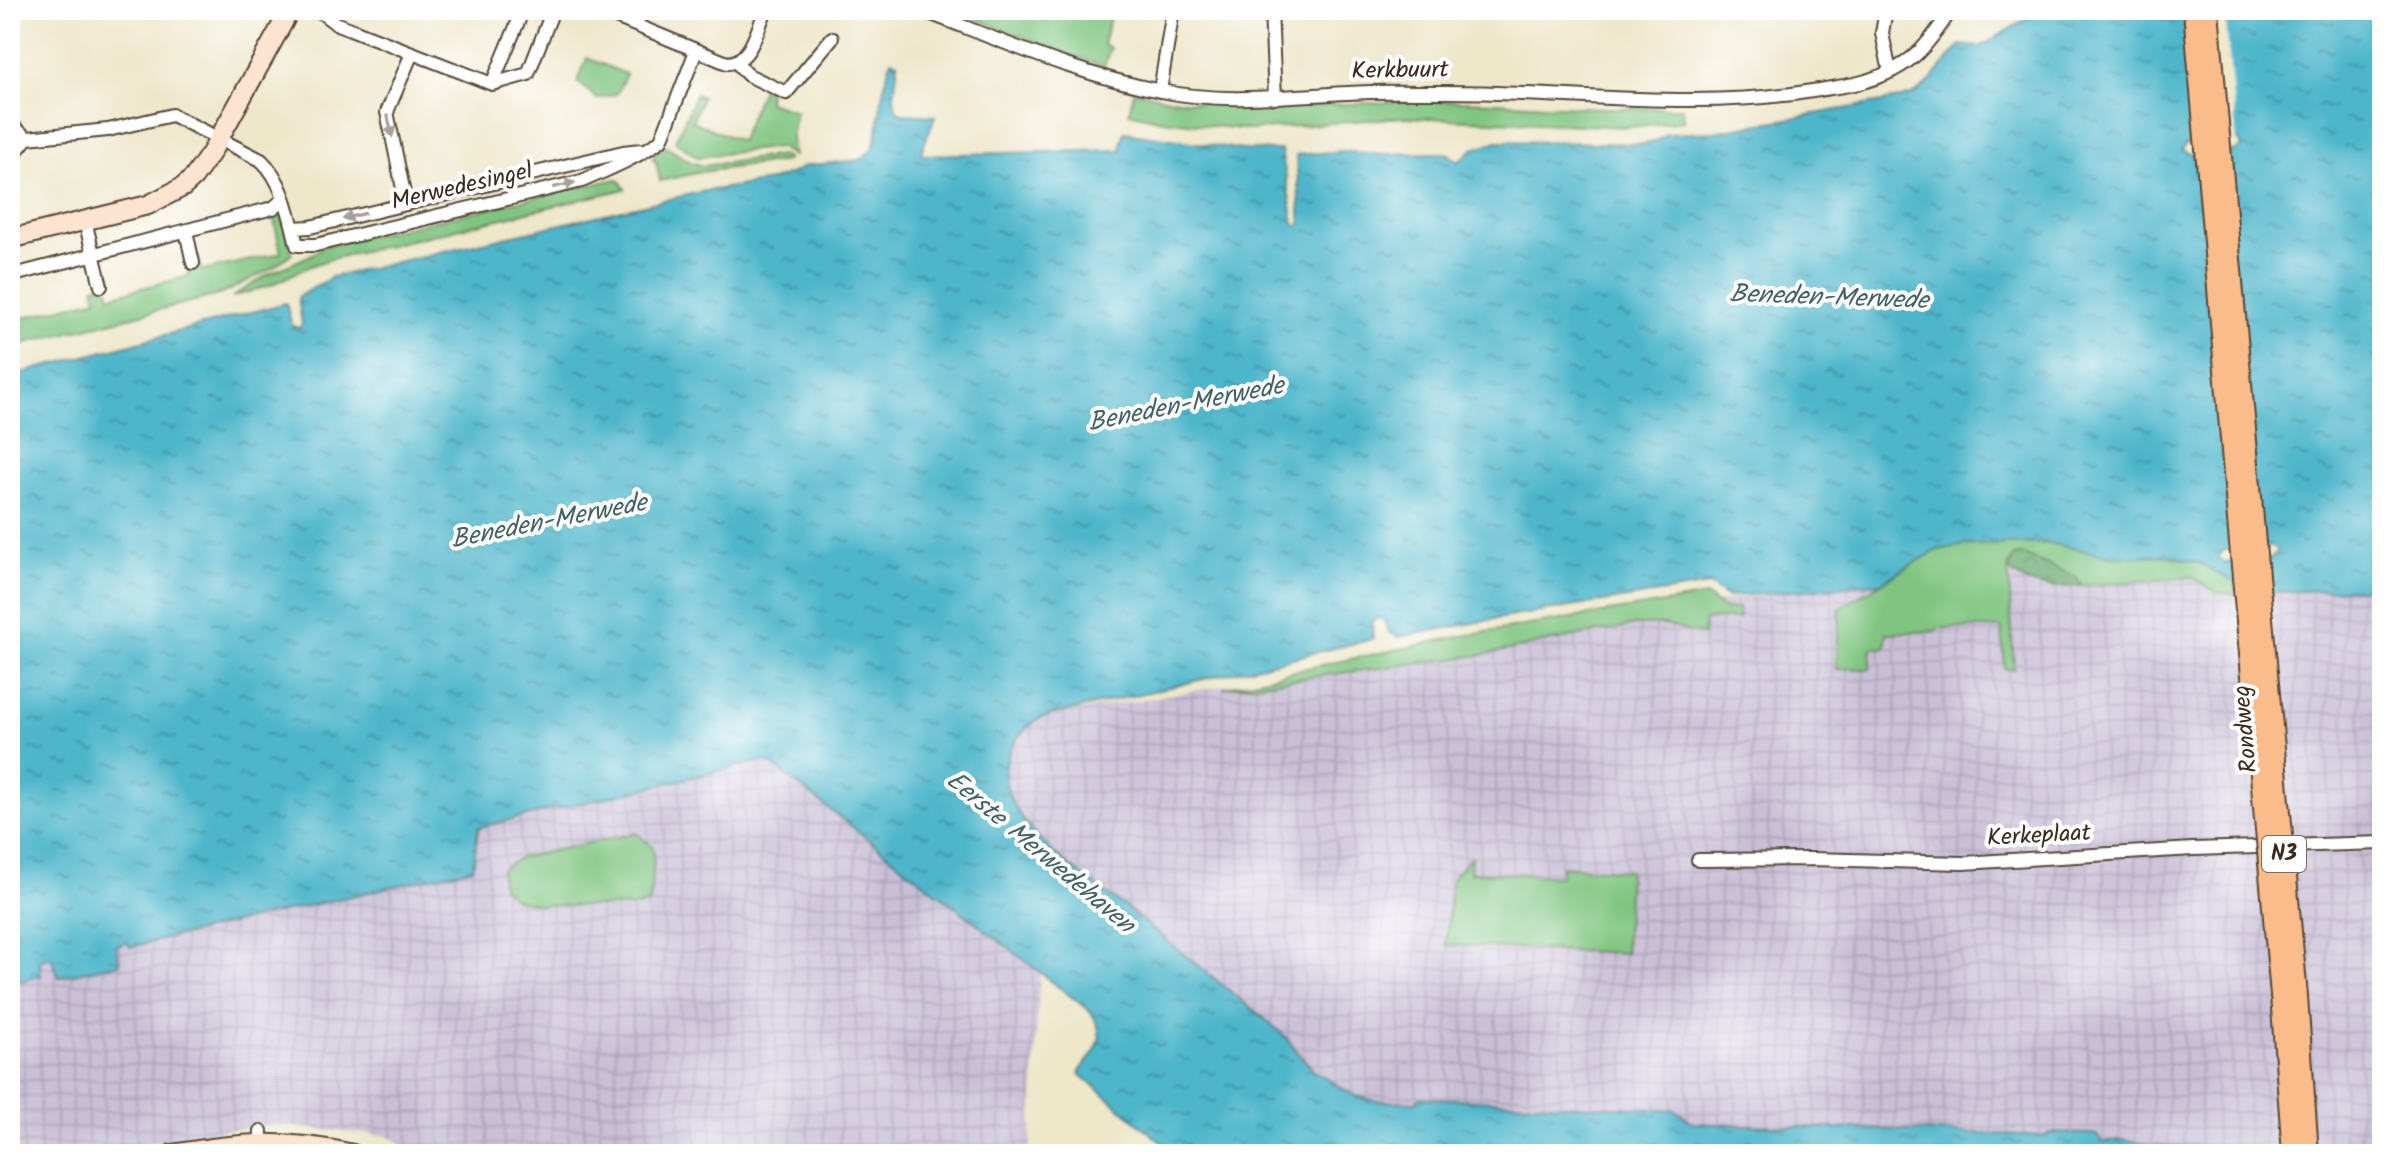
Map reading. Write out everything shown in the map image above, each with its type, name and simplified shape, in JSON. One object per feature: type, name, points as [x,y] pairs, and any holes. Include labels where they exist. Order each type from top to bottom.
[{"type":"main road","name":"N3","points":[[2194,10],[2226,299]]},
{"type":"main road","name":"N3","points":[[2208,10],[2226,299]]},
{"type":"main road","name":"Rondweg","points":[[2226,299],[2293,1154]]},
{"type":"main road","name":"Rondweg","points":[[2226,299],[2297,996],[2308,1154]]},
{"type":"street","points":[[10,239],[148,205],[183,187],[203,166],[220,139],[290,10]]},
{"type":"street","points":[[318,10],[335,23],[492,84],[528,74],[553,10]]},
{"type":"street","points":[[492,84],[523,10]]},
{"type":"street","points":[[599,10],[727,63],[737,63],[746,56],[766,10]]},
{"type":"street","name":"Kerkbuurt","points":[[921,10],[1097,76],[1193,97],[1275,98],[1442,92],[1537,94],[1653,102],[1703,102],[1791,95],[1865,82],[1901,67],[1922,52],[1951,10]]},
{"type":"street","points":[[1160,91],[1173,10]]},
{"type":"street","points":[[1271,10],[1275,98]]},
{"type":"street","points":[[1886,10],[1882,33],[1890,72]]},
{"type":"street","points":[[737,63],[748,75],[786,93],[832,38]]},
{"type":"street","name":"Merwedesingel","points":[[27,138],[108,130],[172,115],[261,160],[278,181],[297,245],[316,245],[582,181],[648,149],[661,140],[696,51]]},
{"type":"street","points":[[406,203],[387,112],[412,53]]},
{"type":"street","points":[[10,124],[27,138],[10,155]]},
{"type":"street","name":"Merwedesingel","points":[[293,228],[310,227],[623,152],[648,149]]},
{"type":"street","points":[[10,276],[273,208],[283,200]]},
{"type":"street","points":[[85,221],[101,286]]},
{"type":"street","points":[[186,231],[193,263]]},
{"type":"street","name":"Kerkeplaat","points":[[1698,860],[1963,863],[2203,849],[2382,843]]},
{"type":"street","points":[[172,1154],[224,1145],[260,1143],[318,1146],[353,1154]]},
{"type":"shaded area","points":[[2382,559],[2382,1154],[1452,1154],[1364,1119],[1045,869],[1010,798],[1003,769],[1008,748],[1038,717],[1957,562]]},
{"type":"shaded area","points":[[755,754],[1040,967],[1030,1154],[417,1154],[389,1136],[275,1125],[149,1143],[127,1154],[10,1154],[10,933]]},
{"type":"green space","points":[[952,10],[1112,10],[1103,44],[1110,48],[1104,67]]},
{"type":"green space","points":[[587,58],[626,74],[617,94],[597,99],[578,82]]},
{"type":"green space","points":[[763,86],[769,89],[768,102],[796,111],[791,138],[793,156],[779,147],[697,157],[675,141],[696,94],[702,97],[692,121],[740,141]]},
{"type":"green space","points":[[1134,91],[1173,99],[1250,106],[1462,101],[1592,108],[1683,108],[1683,121],[1629,127],[1403,117],[1250,130],[1162,120],[1129,112]]},
{"type":"green space","points":[[663,145],[704,166],[781,155],[787,159],[660,181],[653,156]]},
{"type":"green space","points":[[616,179],[625,189],[331,259],[271,285],[232,297],[324,246]]},
{"type":"green space","points":[[280,210],[292,253],[274,267],[222,294],[10,347],[10,305],[14,305],[18,319],[97,299],[94,287],[107,284],[110,296],[189,276],[186,262],[199,259],[202,271],[281,253],[273,215]]},
{"type":"green space","points":[[2048,543],[2116,557],[2161,555],[2202,564],[2236,583],[2237,594],[2218,593],[2191,577],[2082,586],[2075,576],[2014,556],[2008,565],[2014,669],[2005,669],[2002,628],[1938,628],[1936,631],[1887,633],[1885,648],[1872,648],[1870,669],[1836,669],[1840,608],[1937,550],[1964,545]]},
{"type":"green space","points":[[2023,555],[2075,576],[2082,586],[2043,586],[2025,581],[2009,570],[2014,556]]},
{"type":"green space","points":[[1706,596],[1724,609],[1738,608],[1739,618],[1705,620],[1703,635],[1665,625],[1635,625],[1482,655],[1223,688],[1462,636]]},
{"type":"green space","points":[[636,833],[652,846],[654,855],[650,903],[637,907],[539,905],[514,898],[502,886],[501,869],[520,858]]},
{"type":"green space","points":[[1471,857],[1470,872],[1561,876],[1562,866],[1629,871],[1625,953],[1446,945],[1452,878]]},
{"type":"water","points":[[2041,10],[2382,10],[2382,588],[2275,592],[2236,583],[2202,564],[2176,557],[2116,557],[2048,543],[1964,545],[1937,550],[1880,583],[1727,597],[1709,585],[1399,637],[1390,633],[1383,619],[1377,618],[1372,622],[1373,639],[1043,717],[1023,731],[1010,751],[1005,776],[1011,800],[1026,824],[1071,867],[1271,1024],[1313,1070],[1355,1096],[1377,1101],[1417,1102],[1419,1098],[1675,1110],[1693,1123],[2047,1136],[2049,1133],[2094,1134],[2102,1143],[2125,1139],[2153,1146],[2227,1148],[2251,1152],[2382,1154],[1175,1154],[1079,1073],[1100,1037],[1091,1012],[771,764],[762,761],[480,827],[473,868],[130,947],[127,942],[116,946],[120,964],[59,977],[52,958],[40,960],[41,976],[10,984],[10,376],[286,303],[292,326],[299,328],[302,324],[298,297],[332,277],[700,192],[770,181],[804,166],[859,160],[873,149],[891,60],[898,62],[894,97],[896,110],[904,114],[935,116],[921,153],[923,155],[1120,150],[1124,132],[1243,150],[1281,150],[1294,223],[1298,226],[1301,223],[1296,155],[1344,151],[1443,153],[1458,162],[1473,149],[1498,141],[1644,144],[1667,134],[1714,132],[1899,99],[1914,94],[1930,82],[1960,45],[1980,47]],"holes":[[[2239,141],[2242,146],[2222,155],[2194,155],[2182,150],[2191,143]],[[2268,546],[2277,552],[2271,559],[2226,563],[2218,557],[2224,550]]]},
{"type":"pier","points":[[2184,10],[2225,10],[2237,144],[2196,147]]},
{"type":"water label","name":"Beneden-Merwede","points":[[1829,298]]},
{"type":"water label","name":"Beneden-Merwede","points":[[1186,405]]},
{"type":"water label","name":"Beneden-Merwede","points":[[549,522]]},
{"type":"water label","name":"Eerste Merwedehaven","points":[[1040,853]]}]
